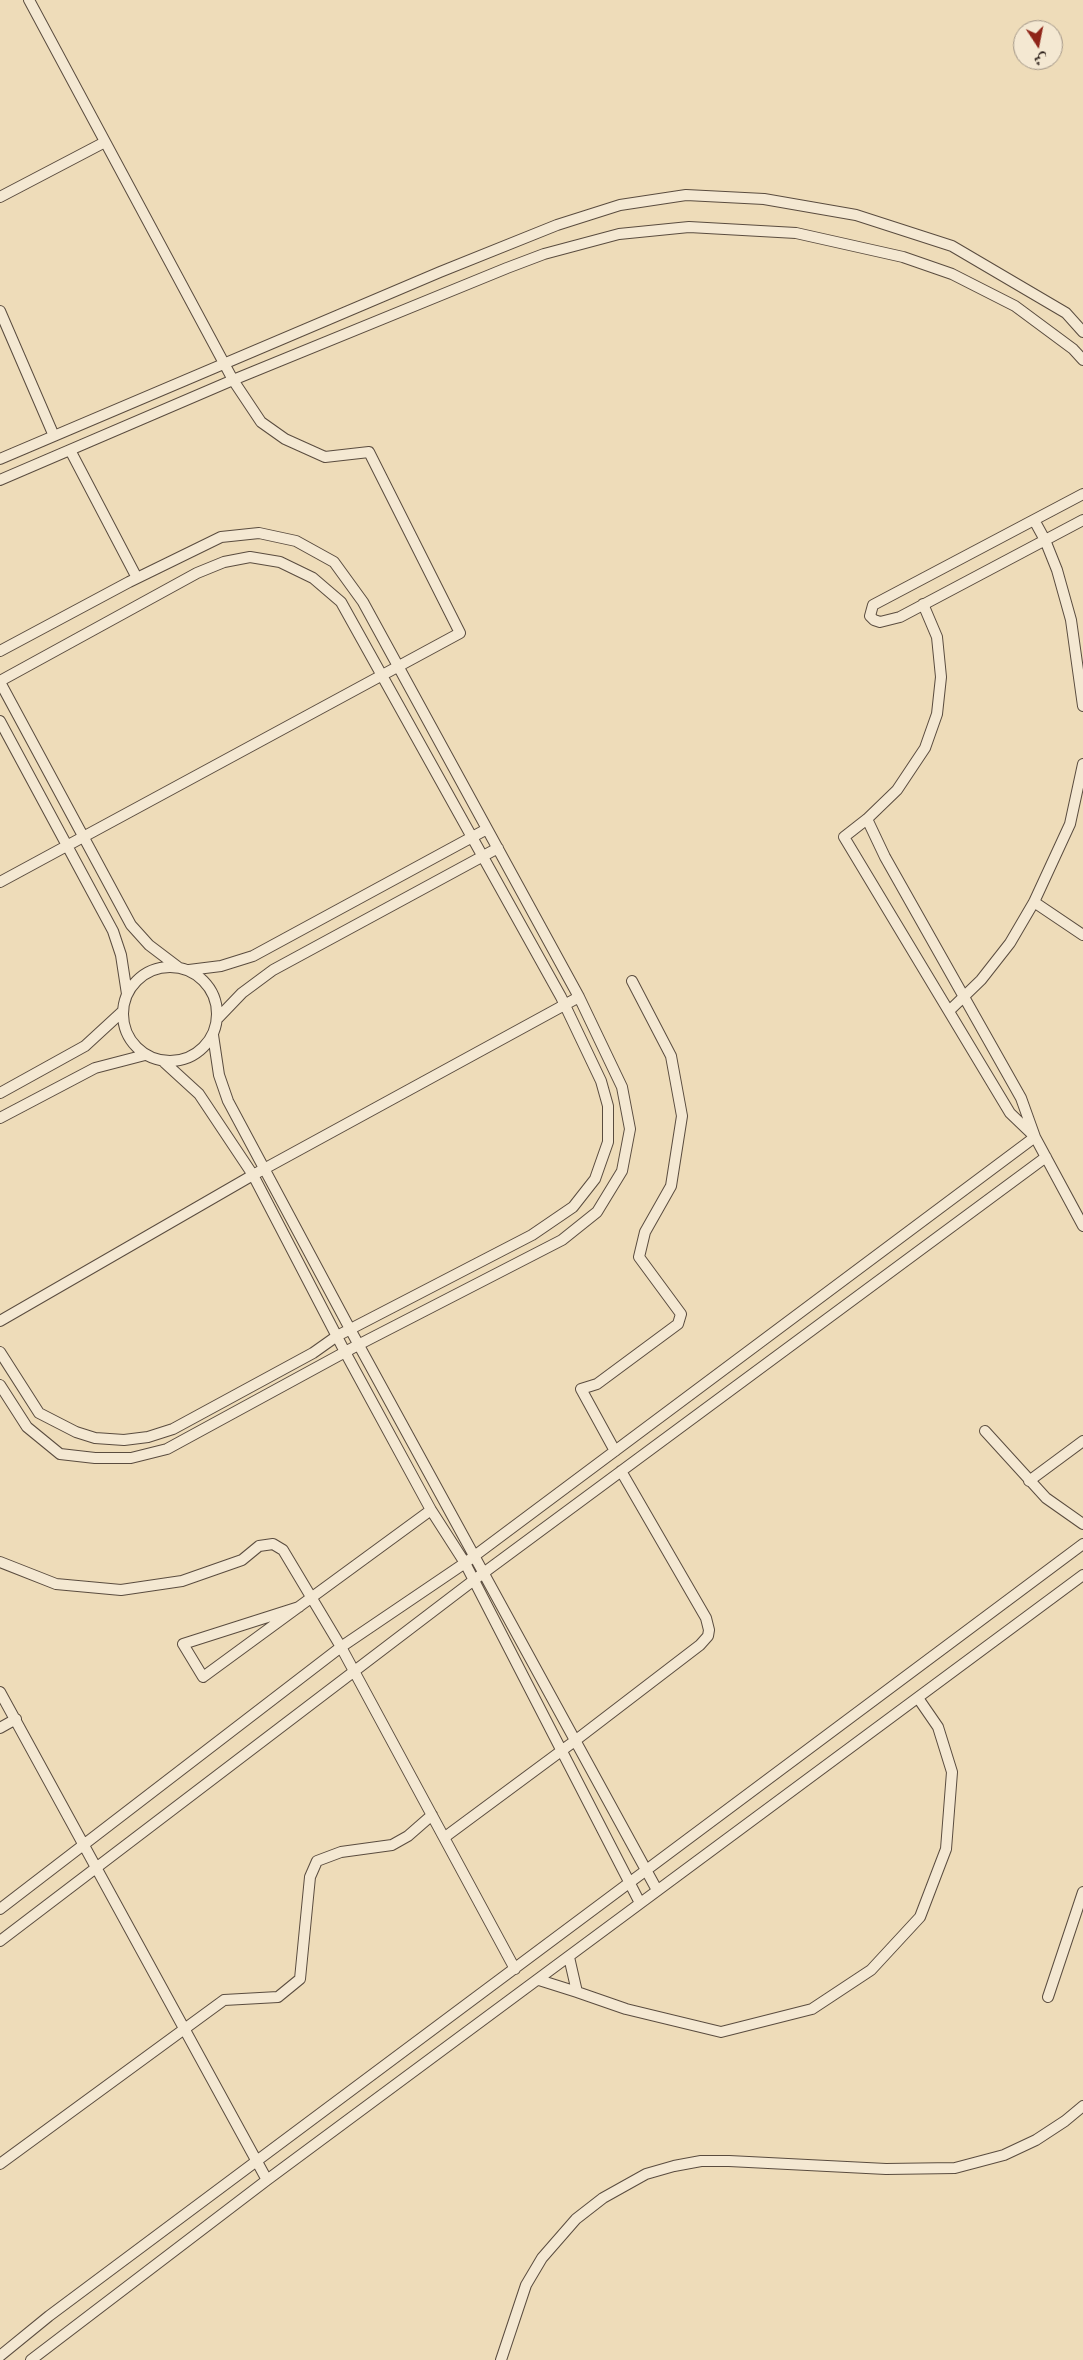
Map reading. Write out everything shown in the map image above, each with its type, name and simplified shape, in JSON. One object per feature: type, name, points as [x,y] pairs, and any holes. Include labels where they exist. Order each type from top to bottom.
[{"type":"street","points":[[0,882],[460,633],[369,452],[325,457],[285,439],[261,422],[224,364],[29,0]]},
{"type":"street","points":[[0,197],[105,142]]},
{"type":"street","points":[[0,459],[557,225],[620,205],[686,195],[764,199],[856,215],[952,246],[1066,313],[1083,332]]},
{"type":"street","points":[[0,480],[233,380],[544,254],[619,234],[689,227],[796,233],[903,257],[952,274],[1015,306],[1072,349],[1083,360]]},
{"type":"street","points":[[0,312],[54,436]]},
{"type":"street","points":[[70,450],[137,578]]},
{"type":"street","points":[[1083,494],[873,605],[870,616],[874,620],[886,621],[900,617],[1083,520]]},
{"type":"street","points":[[1034,520],[1045,540],[1057,570],[1071,620],[1083,706]]},
{"type":"street","points":[[0,651],[137,578],[221,537],[259,533],[296,541],[334,562],[363,602],[579,997],[622,1087],[630,1129],[622,1171],[597,1212],[562,1240],[358,1344],[167,1449],[131,1458],[95,1458],[60,1454],[27,1427],[0,1385]]},
{"type":"street","points":[[0,1352],[39,1412],[76,1432],[95,1438],[124,1440],[148,1437],[174,1429],[313,1353],[337,1336],[532,1235],[573,1207],[595,1178],[608,1142],[608,1106],[601,1081],[564,1004],[341,602],[313,578],[280,562],[250,557],[224,562],[197,573],[0,682],[85,836],[131,925],[149,945],[184,969],[199,976],[214,994],[218,1018],[213,1035],[205,1047],[193,1056],[179,1061],[164,1062]]},
{"type":"street","points":[[923,604],[937,637],[941,676],[937,714],[925,748],[897,790],[867,819],[844,837],[1010,1114],[1035,1137]]},
{"type":"street","points":[[0,721],[113,931],[121,955],[127,994],[123,1011],[124,1026],[130,1040],[145,1055],[164,1062],[199,1094],[253,1175],[345,1352],[431,1510],[465,1563],[640,1903]]},
{"type":"street","points":[[949,1010],[965,997],[1010,943],[1034,902],[1070,824],[1083,764]]},
{"type":"street","points":[[867,819],[885,857],[1022,1098],[1035,1137],[1083,1226]]},
{"type":"street","points":[[127,994],[143,975],[154,970],[221,966],[253,956],[487,829]]},
{"type":"street","points":[[218,1018],[246,989],[273,970],[498,848]]},
{"type":"street","points":[[1034,902],[1083,935]]},
{"type":"street","points":[[615,1451],[581,1390],[597,1384],[678,1324],[681,1314],[639,1257],[645,1232],[671,1186],[682,1116],[671,1056],[632,981]]},
{"type":"street","points":[[0,1321],[253,1175],[579,997]]},
{"type":"street","points":[[0,1093],[85,1046],[123,1011]]},
{"type":"street","points":[[213,1035],[216,1059],[224,1089],[264,1169],[350,1330],[657,1890]]},
{"type":"street","points":[[0,1118],[95,1068],[145,1055]]},
{"type":"street","points":[[0,1910],[341,1647],[475,1556],[1035,1137]]},
{"type":"street","points":[[0,1941],[97,1869],[484,1572],[1046,1157]]},
{"type":"street","points":[[985,1431],[1029,1482],[1046,1498],[1083,1524]]},
{"type":"street","points":[[1029,1482],[1083,1440]]},
{"type":"street","points":[[445,1837],[562,1751],[705,1641],[709,1630],[706,1618],[621,1471]]},
{"type":"street","points":[[299,1607],[182,1644],[203,1677],[299,1607],[431,1510]]},
{"type":"street","points":[[0,1562],[56,1584],[121,1590],[182,1581],[242,1560],[259,1546],[273,1544],[283,1550],[341,1647],[515,1969]]},
{"type":"street","points":[[0,2356],[49,2316],[1083,1544]]},
{"type":"street","points":[[31,2360],[267,2180],[1083,1575]]},
{"type":"street","points":[[0,1692],[185,2027],[267,2180]]},
{"type":"street","points":[[539,1980],[626,2009],[721,2032],[812,2009],[871,1970],[920,1917],[946,1849],[952,1772],[938,1727],[918,1698]]},
{"type":"street","points":[[0,1728],[16,1719]]},
{"type":"street","points":[[0,2164],[224,2000],[278,1997],[300,1979],[310,1877],[317,1861],[340,1852],[392,1845],[408,1836],[432,1815]]},
{"type":"street","points":[[1048,1997],[1083,1892]]},
{"type":"street","points":[[569,1957],[577,1992]]},
{"type":"street","points":[[501,2360],[526,2285],[552,2245],[576,2218],[602,2198],[646,2174],[674,2166],[701,2162],[729,2161],[886,2169],[955,2168],[1004,2155],[1036,2140],[1065,2121],[1083,2106]]}]
